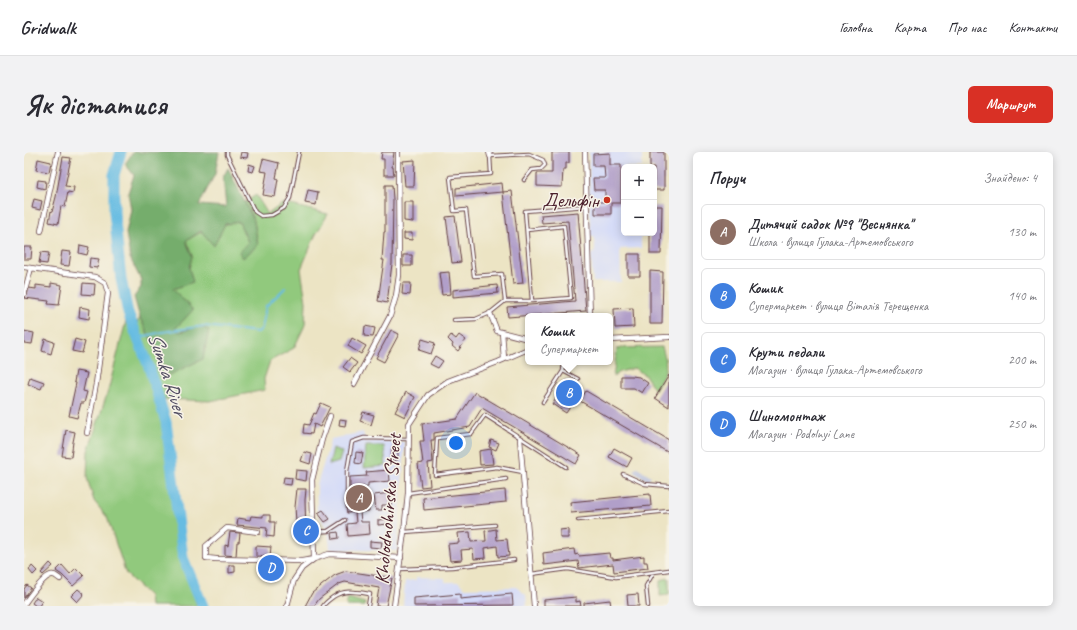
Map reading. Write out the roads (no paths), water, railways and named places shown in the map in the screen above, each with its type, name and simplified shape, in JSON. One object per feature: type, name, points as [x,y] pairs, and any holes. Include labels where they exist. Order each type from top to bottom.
[{"type":"street","points":[[41,231],[58,152]]},
{"type":"street","points":[[354,384],[390,316],[396,296],[399,275],[398,152]]},
{"type":"street","points":[[585,152],[590,313]]},
{"type":"street","points":[[24,267],[95,277],[105,283],[108,293],[96,384],[87,433]]},
{"type":"street","points":[[24,294],[31,268]]},
{"type":"street","points":[[490,312],[496,332],[502,332],[525,338]]},
{"type":"street","points":[[502,332],[504,359]]},
{"type":"street","points":[[613,340],[669,336]]},
{"type":"street","name":"Kholodnohirska Street","points":[[394,606],[400,569],[408,493],[409,424],[428,395],[448,381],[525,350]]},
{"type":"street","points":[[314,559],[312,480],[322,439],[330,416]]},
{"type":"street","points":[[520,439],[534,606]]},
{"type":"street","points":[[258,532],[227,528],[206,546],[206,558],[302,561],[329,554],[401,558]]},
{"type":"street","points":[[286,606],[294,580],[302,568],[314,559]]},
{"type":"street","points":[[24,605],[45,579],[51,575],[56,575],[60,579]]},
{"type":"lane","points":[[227,152],[227,155],[255,212],[261,216],[272,215],[284,208],[290,198],[299,152]]},
{"type":"lane","points":[[506,301],[502,274],[474,276],[466,210],[454,211],[450,177],[491,174],[489,154],[529,154],[543,160],[545,165],[541,169],[532,170],[524,180]]},
{"type":"lane","points":[[532,301],[525,212],[586,206]]},
{"type":"lane","points":[[454,320],[476,320],[506,301],[532,301],[570,298],[564,226],[526,230]]},
{"type":"lane","points":[[543,402],[563,371],[564,365]]},
{"type":"lane","points":[[563,371],[578,379]]},
{"type":"lane","points":[[523,472],[497,467],[435,475],[437,438],[472,434],[485,415],[520,439],[566,467]]},
{"type":"lane","points":[[347,495],[347,471],[352,442],[364,438],[409,439]]},
{"type":"lane","points":[[623,474],[644,484],[669,486]]},
{"type":"lane","points":[[408,493],[506,479]]},
{"type":"lane","points":[[578,520],[669,511]]},
{"type":"lane","points":[[313,532],[328,531],[345,520]]},
{"type":"lane","points":[[404,532],[495,525]]},
{"type":"lane","points":[[400,569],[452,568],[514,560]]},
{"type":"lane","points":[[531,574],[568,569],[616,578],[669,570]]},
{"type":"lane","points":[[648,606],[646,586],[654,572]]},
{"type":"lane","points":[[323,606],[337,595],[349,590],[370,594],[368,606]]},
{"type":"waterway","name":"Sumka River","points":[[121,152],[114,175],[114,212],[121,279],[128,313],[149,367],[166,422],[183,558],[203,606]]},
{"type":"waterway","points":[[137,338],[162,332],[204,326],[258,332],[262,328],[266,306],[285,288]]},
{"type":"place","name":"Дельфін","points":[[607,200]]},
{"type":"place","name":"Кошик","points":[[569,393]]},
{"type":"place","name":"Дитячий садок №9 \"Веснянка\"","points":[[359,498]]},
{"type":"place","name":"Крути педали","points":[[306,531]]},
{"type":"place","name":"Шиномонтаж","points":[[271,568]]}]
